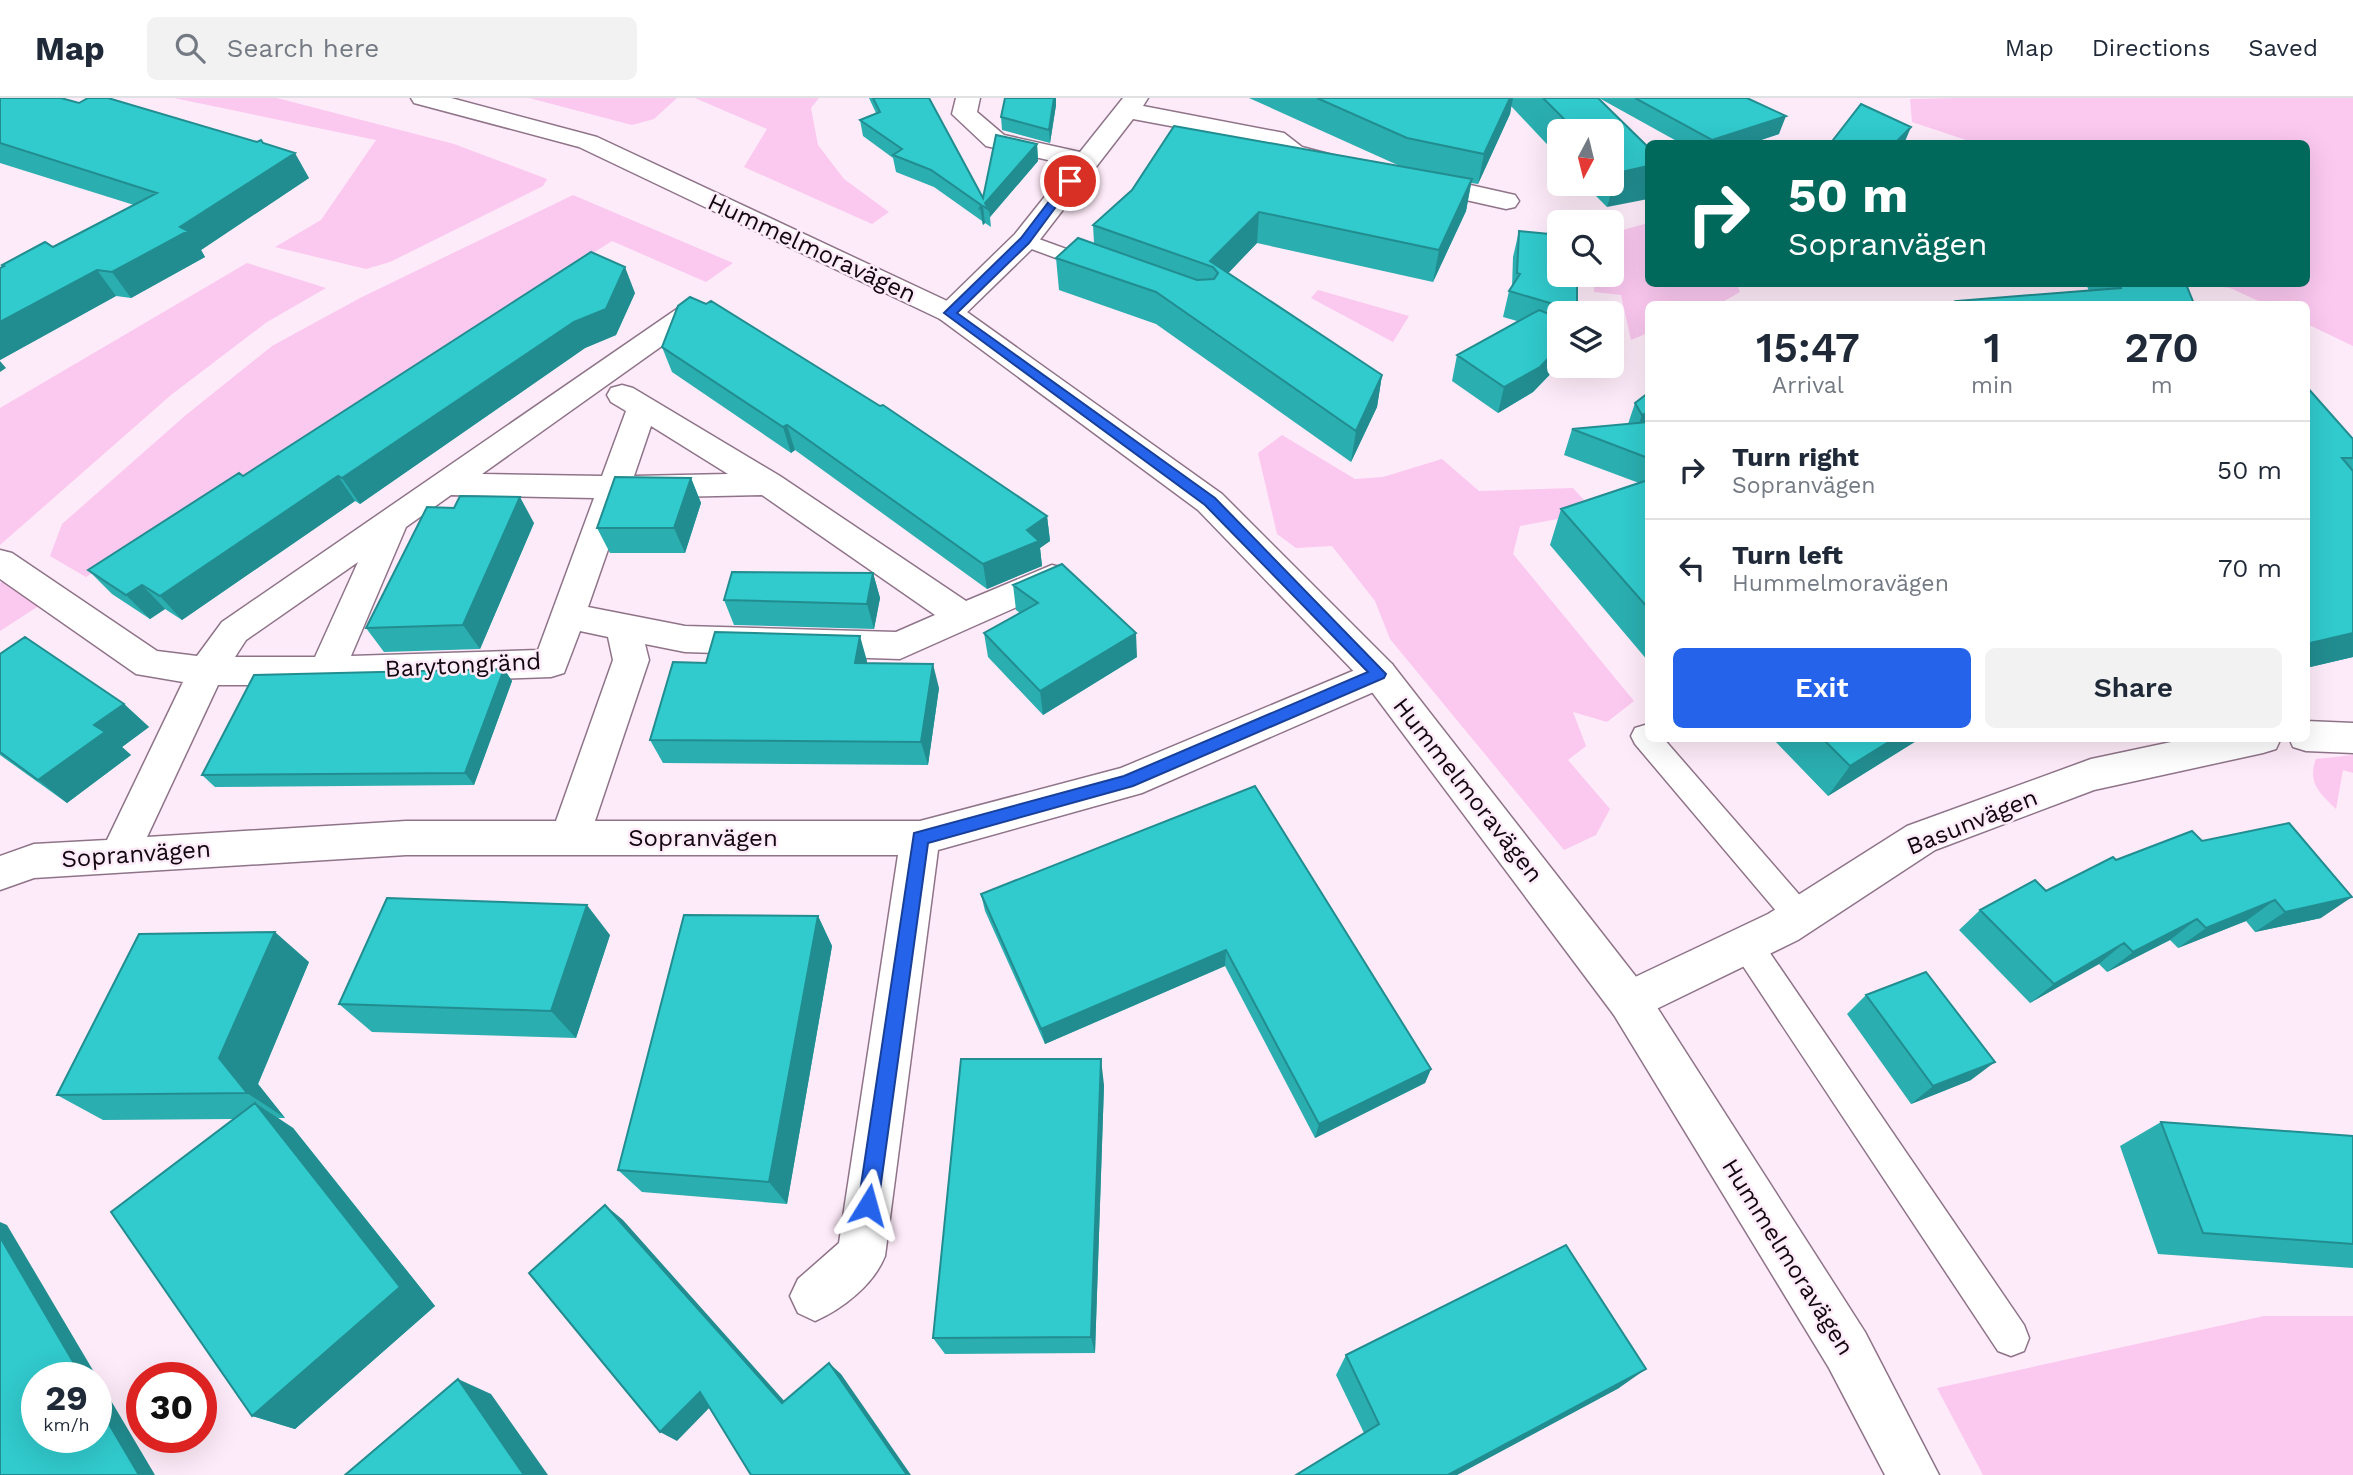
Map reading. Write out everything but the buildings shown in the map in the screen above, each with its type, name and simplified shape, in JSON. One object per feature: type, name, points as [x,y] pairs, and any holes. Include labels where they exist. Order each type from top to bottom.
[{"type":"street","name":"Hummelmoravägen","points":[[424,98],[588,142],[950,313],[1210,502],[1379,674],[1629,1001],[1847,1350],[1913,1475]]},
{"type":"street","points":[[968,98],[964,114],[995,141],[1084,161]]},
{"type":"street","points":[[950,313],[1025,240],[1131,104],[1275,138],[1293,153],[1360,168]]},
{"type":"street","points":[[1400,177],[1506,201]]},
{"type":"street","points":[[120,855],[206,671],[234,631],[694,310]]},
{"type":"street","points":[[598,377],[642,408],[769,484],[964,617]]},
{"type":"street","name":"Barytongränd","points":[[0,562],[149,664],[206,671],[327,671],[551,663],[642,408]]},
{"type":"street","points":[[447,484],[614,487],[769,484]]},
{"type":"street","points":[[327,671],[391,523]]},
{"type":"street","points":[[568,616],[685,639],[900,646],[1052,577]]},
{"type":"street","points":[[570,838],[631,660],[623,626]]},
{"type":"street","name":"Sopranvägen","points":[[0,873],[34,861],[406,838],[920,838],[1128,782],[1379,674]]},
{"type":"street","points":[[2310,736],[2353,738]]},
{"type":"street","name":"Basunvägen","points":[[1629,1001],[1799,916],[1921,838],[2091,775],[2244,742]]},
{"type":"street","points":[[815,1296],[861,1256],[920,838]]},
{"type":"lane","points":[[1025,240],[1115,273]]},
{"type":"lane","points":[[1649,742],[1799,916]]},
{"type":"lane","points":[[1746,944],[2011,1338]]},
{"type":"shaded area","points":[[174,98],[277,98],[454,144],[547,179],[543,186],[390,262],[366,269],[275,247],[321,220],[376,140]]},
{"type":"shaded area","points":[[529,98],[677,98],[654,119],[632,125]]},
{"type":"shaded area","points":[[695,98],[819,98],[811,108],[818,145],[844,179],[889,212],[872,224],[744,167],[767,129]]},
{"type":"shaded area","points":[[2353,98],[2353,346],[2310,325],[2310,301],[2258,301],[2223,287],[2310,287],[2310,140],[1966,140],[1912,122],[1910,99]]},
{"type":"shaded area","points":[[573,195],[733,263],[706,282],[612,241],[86,577],[50,556],[62,524],[186,415],[272,346],[360,298]]},
{"type":"shaded area","points":[[1645,224],[1645,287],[1738,287],[1740,292],[1724,301],[1645,301],[1645,334],[1631,340],[1621,295],[1594,292],[1594,287],[1624,287],[1624,230]]},
{"type":"shaded area","points":[[247,263],[326,288],[267,322],[171,395],[0,545],[0,408]]},
{"type":"shaded area","points":[[1318,290],[1409,316],[1393,342],[1311,298]]},
{"type":"shaded area","points":[[1282,435],[1355,479],[1383,477],[1442,459],[1479,491],[1573,488],[1595,512],[1520,526],[1513,554],[1634,701],[1607,722],[1573,712],[1586,746],[1568,760],[1610,809],[1596,835],[1564,850],[1390,639],[1375,601],[1332,546],[1296,548],[1277,534],[1258,453]]},
{"type":"shaded area","points":[[9,577],[51,598],[0,631],[0,583]]},
{"type":"shaded area","points":[[2353,755],[2353,773],[2343,770],[2336,809],[2314,781],[2316,759]]},
{"type":"shaded area","points":[[2264,1316],[2353,1316],[2353,1475],[1983,1475],[1937,1388]]},
{"type":"route","points":[[868,1205],[920,838],[1128,782],[1379,674],[1210,502],[950,313],[1025,240],[1070,181]]}]
